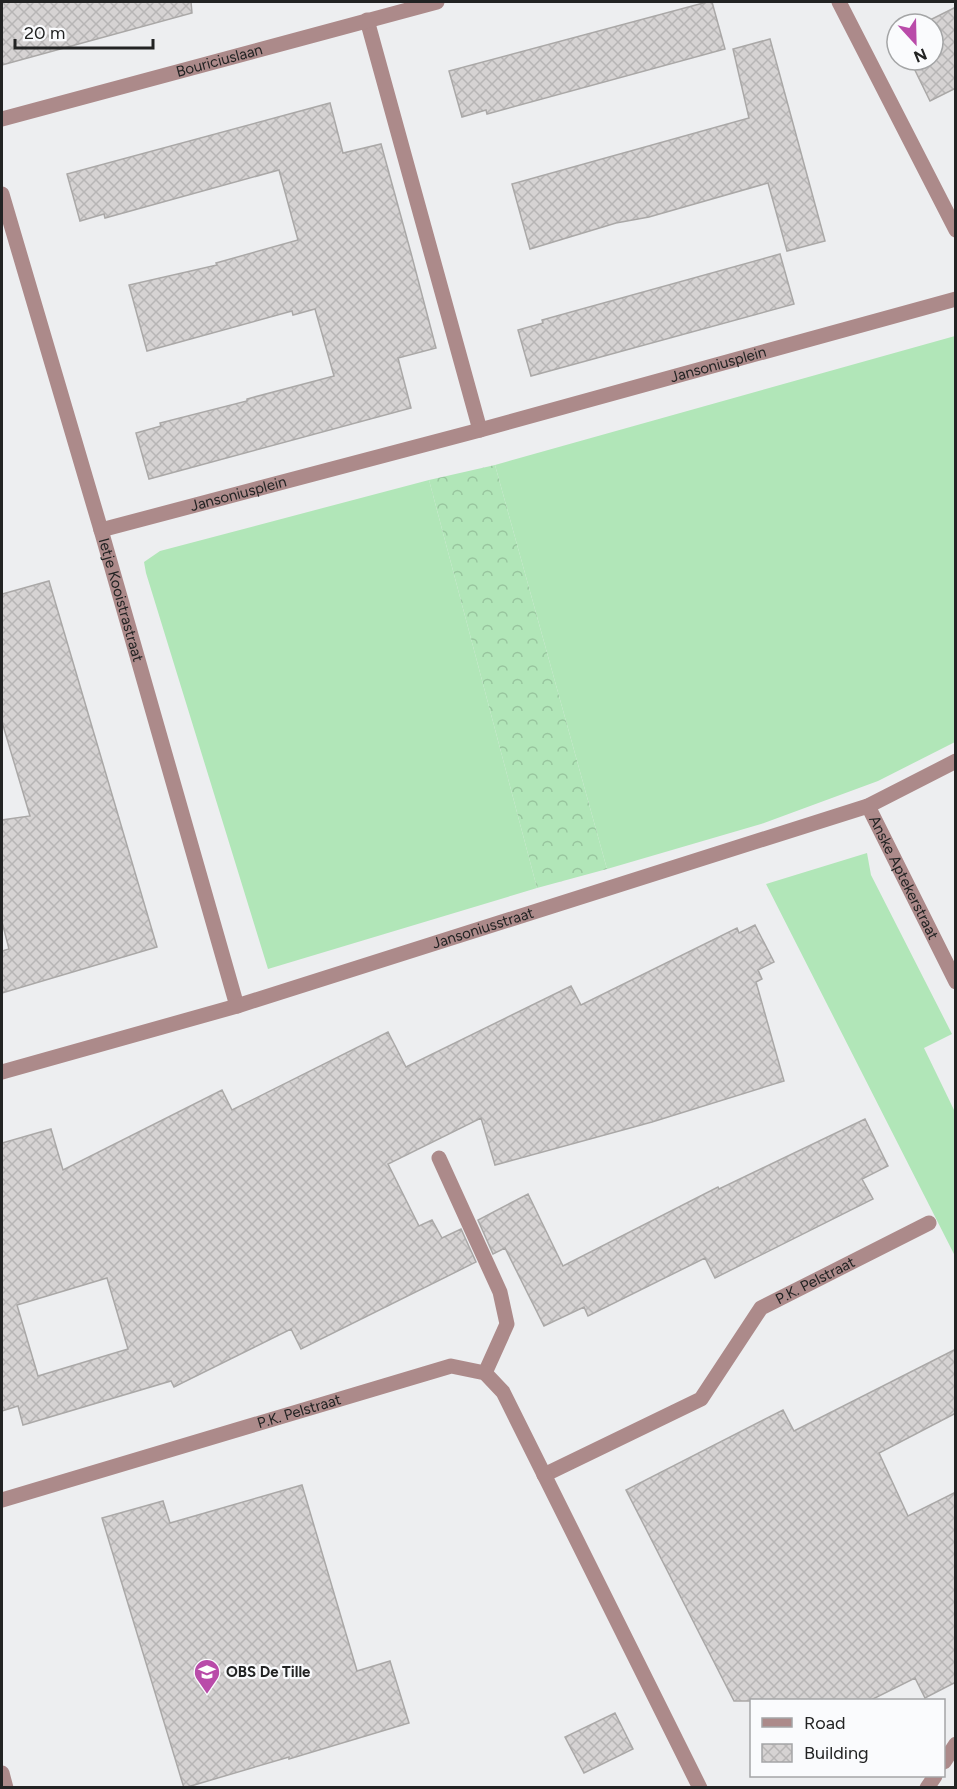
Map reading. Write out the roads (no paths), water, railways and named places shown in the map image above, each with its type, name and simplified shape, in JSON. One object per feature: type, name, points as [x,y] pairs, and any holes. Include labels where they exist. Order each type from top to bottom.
[{"type":"street","name":"Bouriciuslaan","points":[[2,119],[436,2]]},
{"type":"street","points":[[839,2],[956,230]]},
{"type":"street","points":[[367,20],[480,430]]},
{"type":"street","name":"Ietje Kooistrastraat","points":[[2,194],[237,1006]]},
{"type":"street","name":"Jansoniusplein","points":[[101,530],[480,430],[956,299]]},
{"type":"street","name":"Jansoniusstraat","points":[[2,1072],[237,1006],[868,806],[956,761]]},
{"type":"street","name":"Anske Aptekerstraat","points":[[868,806],[956,982]]},
{"type":"street","points":[[438,1158],[500,1292],[507,1324],[485,1373],[503,1392],[700,1788]]},
{"type":"street","name":"P.K. Pelstraat","points":[[544,1475],[701,1399],[761,1308],[929,1223]]},
{"type":"street","name":"P.K. Pelstraat","points":[[2,1500],[451,1366],[485,1373]]},
{"type":"street","points":[[945,1760],[956,1744]]},
{"type":"street","points":[[2,1773],[6,1788]]},
{"type":"place","name":"OBS De Tille","points":[[207,1695]]}]
